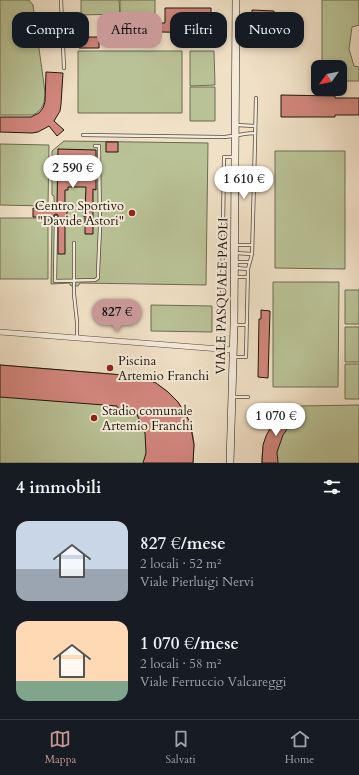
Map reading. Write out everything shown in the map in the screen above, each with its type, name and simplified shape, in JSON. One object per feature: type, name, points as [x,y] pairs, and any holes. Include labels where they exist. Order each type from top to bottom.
[{"type":"street","name":"VIALE PASQUALE PAOLI","points":[[230,463],[234,325],[236,0]]},
{"type":"street","points":[[0,332],[77,338],[233,354]]},
{"type":"lane","points":[[61,0],[64,68]]},
{"type":"lane","points":[[233,354],[246,357],[248,269],[252,254],[256,98]]},
{"type":"lane","points":[[235,125],[256,126]]},
{"type":"lane","points":[[83,135],[221,137],[255,133]]},
{"type":"lane","points":[[56,217],[56,281],[92,281],[98,278],[100,227],[99,146],[95,146]]},
{"type":"lane","points":[[222,299],[224,156],[235,157]]},
{"type":"lane","points":[[235,182],[254,182]]},
{"type":"lane","points":[[74,243],[77,338]]},
{"type":"lane","points":[[234,245],[252,245]]},
{"type":"lane","points":[[234,253],[252,254]]},
{"type":"lane","points":[[234,265],[250,262]]},
{"type":"lane","points":[[234,265],[248,269]]},
{"type":"lane","points":[[234,277],[248,277]]},
{"type":"lane","points":[[234,325],[246,325]]},
{"type":"lane","points":[[233,398],[248,397]]},
{"type":"green space","points":[[0,0],[29,0],[33,5],[34,12],[12,12],[12,48],[39,48],[45,99],[39,111],[33,115],[0,115]]},
{"type":"green space","points":[[81,0],[119,0],[120,12],[97,12],[97,15],[89,15],[89,12],[81,12]]},
{"type":"green space","points":[[120,0],[155,0],[155,12],[120,12]]},
{"type":"green space","points":[[322,0],[359,0],[359,25],[352,27],[349,49],[354,66],[359,67],[359,81],[347,81],[347,60],[322,60]]},
{"type":"green space","points":[[78,51],[182,51],[182,113],[78,113]]},
{"type":"green space","points":[[190,51],[214,51],[215,85],[190,86]]},
{"type":"green space","points":[[190,87],[215,87],[215,121],[190,121]]},
{"type":"green space","name":"Centro Sportivo \"Davide Astori\"","points":[[64,141],[208,143],[206,285],[80,283],[78,286],[71,286],[69,283],[51,284],[52,222],[54,222],[54,216],[57,215],[57,210],[54,210],[54,196],[52,195],[52,151]]},
{"type":"green space","points":[[0,144],[49,145],[48,206],[0,205]]},
{"type":"green space","points":[[275,151],[345,151],[345,269],[275,268]]},
{"type":"green space","points":[[0,218],[48,218],[48,279],[0,279]]},
{"type":"green space","points":[[273,282],[339,282],[338,387],[273,387]]},
{"type":"green space","points":[[345,290],[359,290],[359,324],[345,324]]},
{"type":"green space","points":[[151,305],[212,306],[212,332],[151,331]]},
{"type":"green space","points":[[345,327],[359,327],[359,362],[345,362]]},
{"type":"green space","points":[[345,364],[359,364],[359,399],[345,399]]},
{"type":"green space","name":"Stadio comunale Artemio Franchi","points":[[0,365],[135,376],[158,385],[176,400],[183,409],[188,420],[194,444],[193,463],[0,463]]},
{"type":"green space","points":[[359,405],[359,463],[262,463],[265,441],[283,409],[288,413],[300,406]]},
{"type":"building","points":[[165,8],[211,8],[211,12],[170,12],[170,32],[162,32],[162,23],[165,23]]},
{"type":"building","points":[[252,10],[274,11],[274,12],[252,12]]},
{"type":"building","points":[[89,37],[97,37],[97,48],[89,48]]},
{"type":"building","points":[[46,72],[63,73],[60,111],[54,121],[64,130],[57,136],[49,126],[38,132],[32,133],[0,132],[0,117],[31,117],[39,113],[43,108],[45,102]]},
{"type":"building","points":[[281,95],[359,98],[359,115],[335,115],[335,117],[281,117]]},
{"type":"building","points":[[106,142],[118,142],[118,152],[106,152]]},
{"type":"building","points":[[58,149],[96,150],[96,190],[93,189],[93,234],[85,234],[85,216],[83,216],[83,210],[85,210],[86,187],[68,187],[68,190],[65,190],[65,210],[67,210],[67,216],[65,216],[65,254],[58,254],[58,215],[54,215],[53,222],[49,221],[49,217],[33,217],[33,208],[49,209],[49,204],[57,204]]},
{"type":"building","points":[[261,310],[270,311],[268,378],[258,377],[259,319],[261,319]]},
{"type":"building","points":[[0,365],[135,376],[156,383],[178,402],[190,422],[194,445],[193,463],[143,463],[146,453],[145,433],[135,410],[117,408],[117,406],[0,397]]},
{"type":"building","points":[[283,409],[294,419],[283,435],[277,452],[278,463],[262,463],[263,445],[266,436],[274,421]]},
{"type":"place","name":"Centro Sportivo \"Davide Astori\"","points":[[132,213]]},
{"type":"place","name":"Piscina Artemio Franchi","points":[[110,368]]},
{"type":"place","name":"Stadio comunale Artemio Franchi","points":[[94,418]]}]
